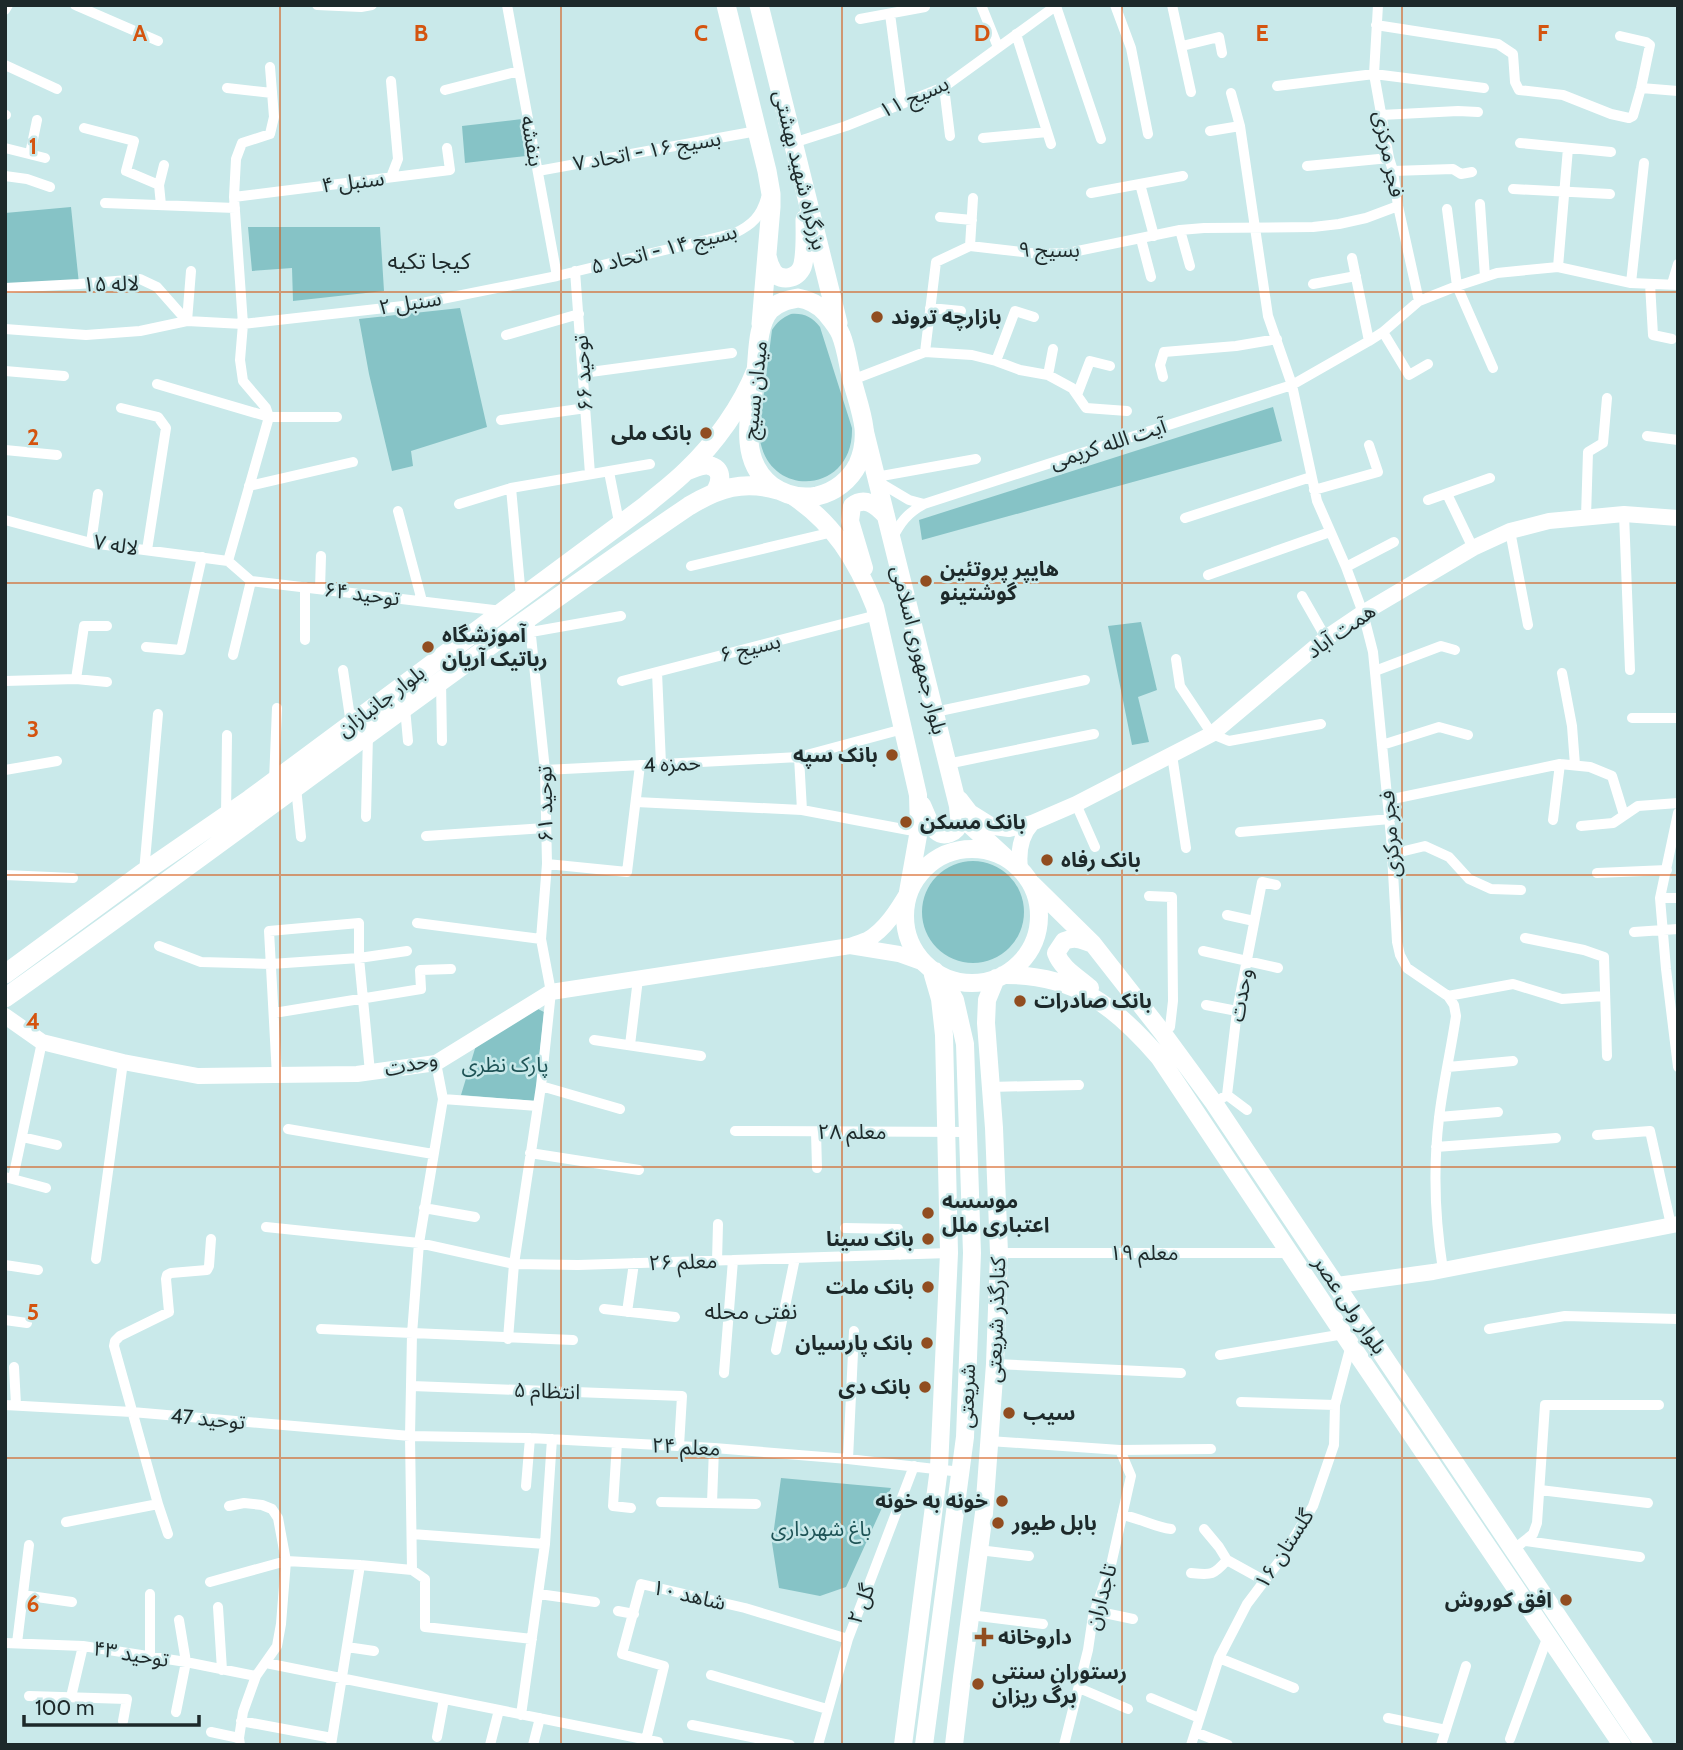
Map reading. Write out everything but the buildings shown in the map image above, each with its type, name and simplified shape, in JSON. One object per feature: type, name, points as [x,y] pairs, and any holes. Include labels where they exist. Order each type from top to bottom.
[{"type":"highway","name":"بزرگراه شهید بهشتی","points":[[726,5],[770,187],[771,207],[761,330]]},
{"type":"highway","name":"بزرگراه شهید بهشتی","points":[[759,5],[841,335]]},
{"type":"highway","points":[[767,256],[773,271],[782,277],[793,277],[801,270],[805,226],[804,190]]},
{"type":"highway","name":"میدان بسیج","points":[[799,298],[819,305],[841,335],[864,427],[861,457],[846,481],[834,490],[806,497],[785,493],[766,481],[757,470],[749,449],[748,431],[764,320],[769,311],[778,304],[799,298]]},
{"type":"highway","name":"بلوار جانبازان","points":[[5,974],[144,872],[226,816],[521,597],[620,527],[686,471],[716,438],[747,390],[756,370]]},
{"type":"highway","points":[[686,471],[705,466],[715,468],[720,480],[715,492]]},
{"type":"highway","name":"بلوار جانبازان","points":[[5,998],[119,918],[441,681],[530,624],[689,506],[715,492],[747,484],[765,486],[785,493]]},
{"type":"main road","name":"بلوار جمهوری اسلامی","points":[[864,427],[956,798],[970,825],[1005,857]]},
{"type":"main road","name":"بلوار جمهوری اسلامی","points":[[785,493],[814,511],[833,531],[864,583],[876,611],[918,796],[919,832],[908,892]]},
{"type":"main road","points":[[876,611],[850,521],[850,511],[855,503],[862,501],[877,506],[886,516]]},
{"type":"main road","name":"همت آباد","points":[[956,798],[977,818],[994,827],[1009,830],[1032,823],[1076,804],[1212,734],[1326,638],[1473,548],[1510,531],[1549,522],[1624,514],[1678,518]]},
{"type":"main road","points":[[918,796],[933,828],[940,834],[950,834],[957,828],[960,819],[956,798]]},
{"type":"main road","points":[[1020,869],[1023,836],[1032,823]]},
{"type":"main road","points":[[968,848],[987,850],[1005,857],[1020,869],[1032,884],[1038,903],[1039,922],[1027,955],[1016,967],[988,986],[979,999],[965,1044],[958,1006],[947,986],[917,956],[905,927],[904,911],[908,892],[931,861],[948,852],[968,848]]},
{"type":"main road","name":"بلوار ولی عصر","points":[[1032,884],[1093,944],[1162,1032],[1221,1099],[1338,1285],[1520,1546],[1644,1745]]},
{"type":"main road","name":"وحدت","points":[[5,1016],[42,1042],[123,1062],[198,1076],[357,1074],[436,1063],[551,992],[850,946],[868,939],[881,928],[895,913],[908,892]]},
{"type":"main road","points":[[1093,944],[1071,938],[1064,941],[1056,953],[1064,967],[1120,1016]]},
{"type":"main road","name":"وحدت","points":[[850,946],[899,954],[929,967]]},
{"type":"main road","points":[[929,967],[942,976],[957,981],[972,983],[999,977]]},
{"type":"main road","points":[[903,1745],[939,1468],[949,1253],[944,1035],[940,999],[929,967]]},
{"type":"main road","name":"بلوار ولی عصر","points":[[999,977],[1041,977],[1072,986],[1120,1016],[1159,1056],[1347,1340],[1622,1745]]},
{"type":"main road","name":"کنارگذر شریعتی","points":[[954,1745],[984,1513],[995,1364],[999,1253],[986,1010],[989,993],[999,977]]},
{"type":"main road","name":"شریعتی","points":[[924,1745],[965,1437],[972,1254],[965,1044]]},
{"type":"main road","points":[[1338,1285],[1443,1270],[1674,1224]]},
{"type":"street","points":[[75,5],[158,41]]},
{"type":"street","points":[[317,5],[372,5]]},
{"type":"street","name":"بنفشه","points":[[507,5],[557,276]]},
{"type":"street","points":[[981,5],[998,47]]},
{"type":"street","points":[[1115,5],[1131,48],[1147,134]]},
{"type":"street","points":[[1172,5],[1191,93]]},
{"type":"street","name":"فجر مرکزی","points":[[1378,5],[1374,74],[1398,206],[1419,301]]},
{"type":"street","points":[[1057,6],[1101,139]]},
{"type":"street","name":"بسیج ۱۱","points":[[793,143],[846,126],[944,87],[1057,6]]},
{"type":"street","points":[[860,19],[925,7]]},
{"type":"street","points":[[890,14],[902,104]]},
{"type":"street","points":[[1376,25],[1498,44],[1513,54],[1515,82],[1519,90],[1563,95],[1611,114],[1629,118],[1633,116],[1650,45],[1620,36]]},
{"type":"street","points":[[1016,34],[1051,144]]},
{"type":"street","points":[[1182,46],[1219,37],[1222,53]]},
{"type":"street","points":[[5,65],[57,89]]},
{"type":"street","points":[[233,655],[251,581],[228,561],[269,417],[266,408],[243,381],[240,360],[243,324],[235,203],[236,159],[242,143],[270,134],[274,117],[270,67]]},
{"type":"street","points":[[445,90],[519,71]]},
{"type":"street","points":[[1277,86],[1374,74],[1484,88]]},
{"type":"street","points":[[391,81],[398,159],[391,177]]},
{"type":"street","points":[[944,87],[950,136]]},
{"type":"street","points":[[227,88],[272,93]]},
{"type":"street","points":[[1641,88],[1678,91]]},
{"type":"street","name":"فجر مرکزی","points":[[1231,93],[1240,126],[1268,316],[1292,385],[1314,491],[1363,613],[1373,652],[1400,955],[1408,968],[1448,996]]},
{"type":"street","points":[[1381,115],[1478,112]]},
{"type":"street","points":[[30,154],[37,120]]},
{"type":"street","points":[[1210,131],[1240,126]]},
{"type":"street","points":[[84,128],[134,141],[126,172],[159,186]]},
{"type":"street","name":"بسیج ۱۶ - اتحاد ۷","points":[[538,172],[757,131]]},
{"type":"street","points":[[983,138],[1047,132]]},
{"type":"street","points":[[1520,143],[1611,152]]},
{"type":"street","points":[[5,148],[45,158]]},
{"type":"street","name":"سنبل ۴","points":[[105,203],[235,203],[450,170],[447,148]]},
{"type":"street","points":[[1558,267],[1568,148]]},
{"type":"street","points":[[1307,166],[1389,158]]},
{"type":"street","points":[[1631,283],[1644,163]]},
{"type":"street","points":[[161,205],[159,186],[164,165]]},
{"type":"street","points":[[1393,171],[1453,169],[1461,174],[1472,172]]},
{"type":"street","points":[[5,176],[27,179],[50,187]]},
{"type":"street","points":[[1091,193],[1183,176]]},
{"type":"street","points":[[1140,184],[1154,236]]},
{"type":"street","name":"بسیج ۱۴ - اتحاد ۵","points":[[575,271],[735,233],[757,219],[770,187]]},
{"type":"street","points":[[1513,189],[1610,194]]},
{"type":"street","points":[[925,352],[936,262],[970,246],[973,198]]},
{"type":"street","points":[[1480,204],[1485,277]]},
{"type":"street","name":"بسیج ۹","points":[[970,246],[1039,254],[1068,253],[1180,230],[1339,224],[1366,218],[1398,206]]},
{"type":"street","points":[[1447,209],[1457,286],[1493,369]]},
{"type":"street","points":[[940,217],[972,220]]},
{"type":"street","points":[[1180,230],[1190,266]]},
{"type":"street","points":[[1141,239],[1150,277]]},
{"type":"street","points":[[1352,258],[1369,341],[1419,301],[1497,273],[1558,267],[1631,283],[1675,285],[1678,264]]},
{"type":"street","points":[[187,321],[191,271]]},
{"type":"street","name":"سنبل ۲","points":[[243,324],[412,305],[575,271]]},
{"type":"street","name":"توحید ۶۶","points":[[575,271],[590,474]]},
{"type":"street","points":[[1313,284],[1356,276]]},
{"type":"street","name":"لاله ۱۵","points":[[5,288],[140,279],[157,287],[187,321]]},
{"type":"street","points":[[1650,284],[1653,335],[1672,339]]},
{"type":"street","points":[[930,308],[961,311]]},
{"type":"street","points":[[996,361],[1015,311],[1034,317]]},
{"type":"street","points":[[506,335],[579,314]]},
{"type":"street","points":[[5,329],[86,335],[140,331],[187,321],[243,324]]},
{"type":"street","points":[[1383,332],[1409,375],[1428,364]]},
{"type":"street","points":[[1163,377],[1160,365],[1164,352],[1236,346],[1277,339]]},
{"type":"street","name":"آیت الله کریمی","points":[[924,504],[1292,385],[1369,341]]},
{"type":"street","points":[[1048,375],[1052,349]]},
{"type":"street","points":[[852,380],[925,352],[972,355],[1020,370],[1048,375],[1072,388],[1086,408],[1127,411]]},
{"type":"street","points":[[583,373],[732,353]]},
{"type":"street","points":[[1077,396],[1090,360],[1110,366]]},
{"type":"street","points":[[5,371],[64,376]]},
{"type":"street","points":[[157,384],[269,417],[337,417]]},
{"type":"street","points":[[1586,517],[1588,452],[1603,443],[1607,398]]},
{"type":"street","points":[[121,408],[158,417],[166,428],[147,550]]},
{"type":"street","points":[[501,421],[586,408]]},
{"type":"street","points":[[1647,436],[1678,440]]},
{"type":"street","points":[[1314,491],[1378,472],[1369,445]]},
{"type":"street","points":[[5,450],[57,455]]},
{"type":"street","points":[[877,479],[976,459]]},
{"type":"street","points":[[249,486],[354,462]]},
{"type":"street","points":[[459,504],[511,488],[650,464]]},
{"type":"street","points":[[609,472],[620,527]]},
{"type":"street","points":[[1185,518],[1311,477]]},
{"type":"street","points":[[1428,500],[1490,478]]},
{"type":"street","points":[[877,479],[909,500],[924,504]]},
{"type":"street","points":[[511,488],[521,597]]},
{"type":"street","points":[[91,542],[98,494]]},
{"type":"street","points":[[1447,494],[1473,548]]},
{"type":"street","points":[[892,539],[899,524],[910,511],[924,504]]},
{"type":"street","points":[[398,511],[422,601]]},
{"type":"street","points":[[1624,514],[1630,670]]},
{"type":"street","name":"لاله ۷","points":[[5,520],[91,542],[228,561]]},
{"type":"street","points":[[691,566],[833,531]]},
{"type":"street","points":[[1510,531],[1528,625]]},
{"type":"street","points":[[1208,575],[1330,532]]},
{"type":"street","points":[[1346,567],[1394,542]]},
{"type":"street","points":[[320,589],[321,556]]},
{"type":"street","points":[[146,647],[181,650],[202,557]]},
{"type":"street","name":"توحید ۶۴","points":[[251,581],[502,611]]},
{"type":"street","points":[[305,587],[305,640]]},
{"type":"street","points":[[1302,596],[1326,638]]},
{"type":"street","name":"بسیج ۶","points":[[622,681],[876,611]]},
{"type":"street","points":[[530,624],[621,616]]},
{"type":"street","name":"توحید ۶۱","points":[[508,1339],[514,1264],[541,1086],[551,992],[541,939],[547,864],[545,770],[530,624]]},
{"type":"street","points":[[76,679],[84,626],[107,626]]},
{"type":"street","points":[[1375,671],[1441,646],[1455,650]]},
{"type":"street","points":[[1176,659],[1180,686],[1212,734],[1229,741],[1321,724]]},
{"type":"street","points":[[343,670],[351,724]]},
{"type":"street","points":[[657,672],[662,764]]},
{"type":"street","points":[[1562,673],[1572,726],[1575,765]]},
{"type":"street","points":[[5,681],[76,679],[107,682]]},
{"type":"street","points":[[934,712],[1085,680]]},
{"type":"street","points":[[441,681],[442,741]]},
{"type":"street","points":[[274,781],[277,708]]},
{"type":"street","points":[[405,708],[408,741]]},
{"type":"street","points":[[144,872],[158,714]]},
{"type":"street","points":[[1632,718],[1678,718]]},
{"type":"street","points":[[1382,746],[1439,727],[1468,735]]},
{"type":"street","name":"حمزه 4","points":[[545,770],[799,757],[902,729]]},
{"type":"street","points":[[947,764],[1094,734]]},
{"type":"street","points":[[366,817],[368,735]]},
{"type":"street","points":[[226,816],[227,736]]},
{"type":"street","points":[[1172,755],[1186,848]]},
{"type":"street","points":[[799,757],[802,810]]},
{"type":"street","points":[[5,770],[57,761]]},
{"type":"street","points":[[1553,820],[1560,764]]},
{"type":"street","points":[[1388,800],[1560,764],[1590,767],[1612,776],[1624,815]]},
{"type":"street","points":[[547,864],[627,872],[640,765]]},
{"type":"street","points":[[296,787],[301,838]]},
{"type":"street","points":[[636,802],[802,810],[919,832]]},
{"type":"street","points":[[1581,826],[1613,823],[1638,806],[1678,803]]},
{"type":"street","points":[[1076,804],[1095,847]]},
{"type":"street","points":[[1678,813],[1660,898],[1678,1068]]},
{"type":"street","points":[[1240,832],[1390,820]]},
{"type":"street","points":[[426,836],[545,828]]},
{"type":"street","points":[[1392,854],[1425,846],[1450,857],[1469,878],[1491,889],[1521,890]]},
{"type":"street","points":[[1597,873],[1667,870]]},
{"type":"street","points":[[5,875],[73,878]]},
{"type":"street","name":"وحدت","points":[[1221,1099],[1262,882],[1276,885]]},
{"type":"street","points":[[1149,896],[1172,897],[1173,1001],[1170,1027],[1162,1032]]},
{"type":"street","points":[[1660,898],[1678,898]]},
{"type":"street","points":[[1227,915],[1254,921]]},
{"type":"street","points":[[277,1076],[269,931],[359,923],[359,958],[370,1072]]},
{"type":"street","points":[[417,923],[541,939]]},
{"type":"street","points":[[1634,932],[1678,929]]},
{"type":"street","points":[[1525,938],[1584,950],[1604,957],[1607,1056]]},
{"type":"street","points":[[159,946],[201,962],[271,964],[359,958],[407,951]]},
{"type":"street","points":[[1203,951],[1278,968]]},
{"type":"street","points":[[274,1013],[421,989],[420,970],[451,969]]},
{"type":"street","points":[[630,1045],[638,979]]},
{"type":"street","points":[[1443,1270],[1437,1218],[1436,1147],[1455,1016],[1454,1005],[1448,996],[1513,984],[1562,999],[1604,996]]},
{"type":"street","points":[[1206,1005],[1237,1011]]},
{"type":"street","points":[[594,1040],[701,1056]]},
{"type":"street","points":[[42,1042],[22,1137],[9,1178],[46,1188]]},
{"type":"street","points":[[1448,1067],[1513,1061]]},
{"type":"street","points":[[96,1259],[123,1062]]},
{"type":"street","points":[[412,1570],[412,1334],[419,1243],[443,1099],[436,1063]]},
{"type":"street","points":[[541,1086],[620,1109]]},
{"type":"street","points":[[990,1087],[1079,1086]]},
{"type":"street","points":[[443,1099],[537,1106]]},
{"type":"street","points":[[1221,1099],[1247,1110]]},
{"type":"street","points":[[1439,1117],[1498,1112]]},
{"type":"street","points":[[288,1129],[433,1154]]},
{"type":"street","name":"معلم ۲۸","points":[[735,1130],[968,1132]]},
{"type":"street","points":[[1597,1135],[1650,1131],[1674,1224]]},
{"type":"street","points":[[816,1132],[817,1168]]},
{"type":"street","points":[[22,1137],[57,1145]]},
{"type":"street","points":[[1436,1147],[1556,1138]]},
{"type":"street","points":[[530,1153],[639,1170]]},
{"type":"street","points":[[425,1208],[475,1217]]},
{"type":"street","points":[[717,1261],[718,1224]]},
{"type":"street","name":"معلم ۲۶","points":[[265,1227],[419,1243],[514,1264],[578,1265],[949,1253]]},
{"type":"street","points":[[845,1228],[898,1229],[900,1255]]},
{"type":"street","points":[[168,1534],[114,1346],[120,1336],[169,1312],[167,1275],[207,1270],[211,1239]]},
{"type":"street","name":"معلم ۱۹","points":[[999,1253],[1289,1253]]},
{"type":"street","points":[[776,1350],[795,1258]]},
{"type":"street","points":[[724,1373],[733,1260]]},
{"type":"street","points":[[627,1312],[634,1263]]},
{"type":"street","points":[[5,1265],[38,1270]]},
{"type":"street","points":[[604,1309],[675,1317]]},
{"type":"street","points":[[1489,1329],[1565,1316],[1678,1319]]},
{"type":"street","points":[[5,1320],[27,1323]]},
{"type":"street","points":[[321,1329],[573,1340]]},
{"type":"street","points":[[848,1459],[854,1331]]},
{"type":"street","points":[[1220,1355],[1347,1340]]},
{"type":"street","name":"گلستان ۱۶","points":[[1191,1745],[1219,1658],[1247,1604],[1281,1559],[1313,1506],[1334,1445],[1335,1405],[1347,1340]]},
{"type":"street","points":[[995,1364],[1181,1373]]},
{"type":"street","points":[[11,1405],[13,1367]]},
{"type":"street","name":"انتظام ۵","points":[[412,1386],[682,1396],[679,1446]]},
{"type":"street","points":[[1241,1402],[1335,1405]]},
{"type":"street","name":"توحید 47","points":[[11,1405],[132,1412],[410,1436]]},
{"type":"street","points":[[1520,1546],[1533,1534],[1537,1523],[1545,1405],[1659,1405]]},
{"type":"street","name":"معلم ۲۴","points":[[410,1436],[530,1438],[714,1448],[961,1472]]},
{"type":"street","points":[[526,1486],[530,1438]]},
{"type":"street","points":[[521,1715],[545,1544],[552,1439]]},
{"type":"street","points":[[989,1441],[1120,1450],[1211,1449]]},
{"type":"street","points":[[617,1443],[613,1506],[631,1508]]},
{"type":"street","points":[[712,1503],[714,1448]]},
{"type":"street","name":"تاجداران","points":[[1064,1745],[1095,1611],[1111,1565],[1131,1476],[1120,1450]]},
{"type":"street","name":"گل ۲","points":[[817,1745],[848,1639],[914,1466]]},
{"type":"street","points":[[1540,1490],[1648,1503]]},
{"type":"street","points":[[661,1502],[756,1504]]},
{"type":"street","points":[[211,1732],[239,1741],[243,1712],[256,1676],[277,1646],[281,1624],[286,1561],[278,1518],[272,1509],[262,1505],[244,1503],[229,1506]]},
{"type":"street","points":[[66,1522],[158,1504]]},
{"type":"street","points":[[1122,1515],[1171,1529]]},
{"type":"street","points":[[1205,1529],[1227,1560],[1265,1581]]},
{"type":"street","points":[[412,1534],[545,1544]]},
{"type":"street","points":[[11,1643],[23,1595],[29,1545]]},
{"type":"street","points":[[1520,1546],[1640,1557]]},
{"type":"street","points":[[979,1550],[1029,1556]]},
{"type":"street","points":[[1191,1573],[1209,1575],[1217,1572],[1227,1560]]},
{"type":"street","points":[[210,1582],[286,1561],[360,1564],[412,1570],[425,1578],[425,1627],[532,1639]]},
{"type":"street","points":[[242,1721],[332,1741],[360,1564]]},
{"type":"street","name":"شاهد ۱۰","points":[[655,1742],[664,1666],[622,1654],[641,1584],[745,1608],[848,1639]]},
{"type":"street","points":[[150,1594],[150,1657]]},
{"type":"street","points":[[539,1594],[595,1602]]},
{"type":"street","points":[[23,1595],[72,1602]]},
{"type":"street","points":[[218,1607],[222,1670]]},
{"type":"street","points":[[618,1611],[634,1614]]},
{"type":"street","points":[[1095,1611],[1133,1619]]},
{"type":"street","points":[[970,1615],[1043,1623]]},
{"type":"street","points":[[176,1712],[186,1662],[179,1620]]},
{"type":"street","points":[[1510,1739],[1548,1636]]},
{"type":"street","name":"توحید ۴۳","points":[[11,1643],[83,1646],[256,1676]]},
{"type":"street","points":[[71,1697],[83,1646]]},
{"type":"street","points":[[346,1647],[374,1651]]},
{"type":"street","points":[[1219,1658],[1294,1688]]},
{"type":"street","points":[[266,1663],[655,1742]]},
{"type":"street","points":[[1441,1745],[1466,1666]]},
{"type":"street","points":[[711,1675],[827,1709]]},
{"type":"street","points":[[1079,1688],[1128,1709]]},
{"type":"street","points":[[29,1696],[127,1699],[124,1721]]},
{"type":"street","points":[[1151,1698],[1199,1718]]},
{"type":"street","points":[[437,1737],[444,1699]]},
{"type":"street","points":[[490,1745],[499,1710]]},
{"type":"street","points":[[533,1745],[540,1718]]},
{"type":"street","points":[[1388,1718],[1446,1730]]},
{"type":"street","points":[[692,1725],[746,1740],[790,1745]]},
{"type":"street","points":[[1195,1732],[1228,1745]]},
{"type":"green space","points":[[522,119],[526,156],[465,163],[462,126]]},
{"type":"green space","points":[[71,207],[79,284],[5,290],[5,213]]},
{"type":"green space","points":[[248,227],[380,227],[384,291],[293,301],[292,268],[252,271]]},
{"type":"green space","points":[[460,308],[487,427],[411,451],[413,466],[392,471],[359,319]]},
{"type":"green space","points":[[791,314],[807,316],[820,327],[852,428],[849,451],[839,467],[824,477],[807,481],[790,479],[775,469],[764,454],[759,431],[772,330],[780,320]]},
{"type":"green space","points":[[1273,407],[1282,441],[922,540],[919,520]]},
{"type":"green space","points":[[1141,622],[1157,690],[1138,697],[1149,742],[1132,745],[1108,626]]},
{"type":"green space","points":[[973,861],[992,865],[1009,876],[1020,893],[1024,912],[1020,931],[1009,948],[992,959],[973,963],[954,959],[937,948],[926,931],[922,912],[926,893],[937,876],[954,865]]},
{"type":"green space","name":"پارک نظری","points":[[538,1009],[544,1012],[535,1101],[461,1095],[477,1042]]},
{"type":"green space","name":"باغ شهرداری","points":[[781,1478],[891,1488],[846,1587],[820,1596],[779,1588],[772,1543]]},
{"type":"place","name":"بازارچه تروند","points":[[877,317]]},
{"type":"place","name":"بانک ملی","points":[[706,433]]},
{"type":"place","name":"هایپر پروتئین گوشتینو","points":[[926,581]]},
{"type":"place","name":"آموزشگاه رباتیک آریان","points":[[428,647]]},
{"type":"place","name":"بانک سپه","points":[[892,755]]},
{"type":"place","name":"بانک مسکن","points":[[906,822]]},
{"type":"place","name":"بانک رفاه","points":[[1047,860]]},
{"type":"place","name":"بانک صادرات","points":[[1020,1001]]},
{"type":"place","name":"موسسه اعتباری ملل","points":[[928,1213]]},
{"type":"place","name":"بانک سینا","points":[[928,1239]]},
{"type":"place","name":"بانک ملت","points":[[928,1287]]},
{"type":"place","name":"بانک پارسیان","points":[[927,1343]]},
{"type":"place","name":"بانک دی","points":[[925,1387]]},
{"type":"place","name":"سیب","points":[[1009,1413]]},
{"type":"place","name":"خونه به خونه","points":[[1002,1501]]},
{"type":"place","name":"بابل طیور","points":[[998,1523]]},
{"type":"place","name":"افق کوروش","points":[[1566,1600]]},
{"type":"place","name":"داروخانه","points":[[984,1637]]},
{"type":"place","name":"رستوران سنتی برگ ریزان","points":[[978,1684]]},
{"type":"district","name":"کیجا تکیه","points":[[429,261]]},
{"type":"district","name":"نفتی محله","points":[[751,1311]]}]
